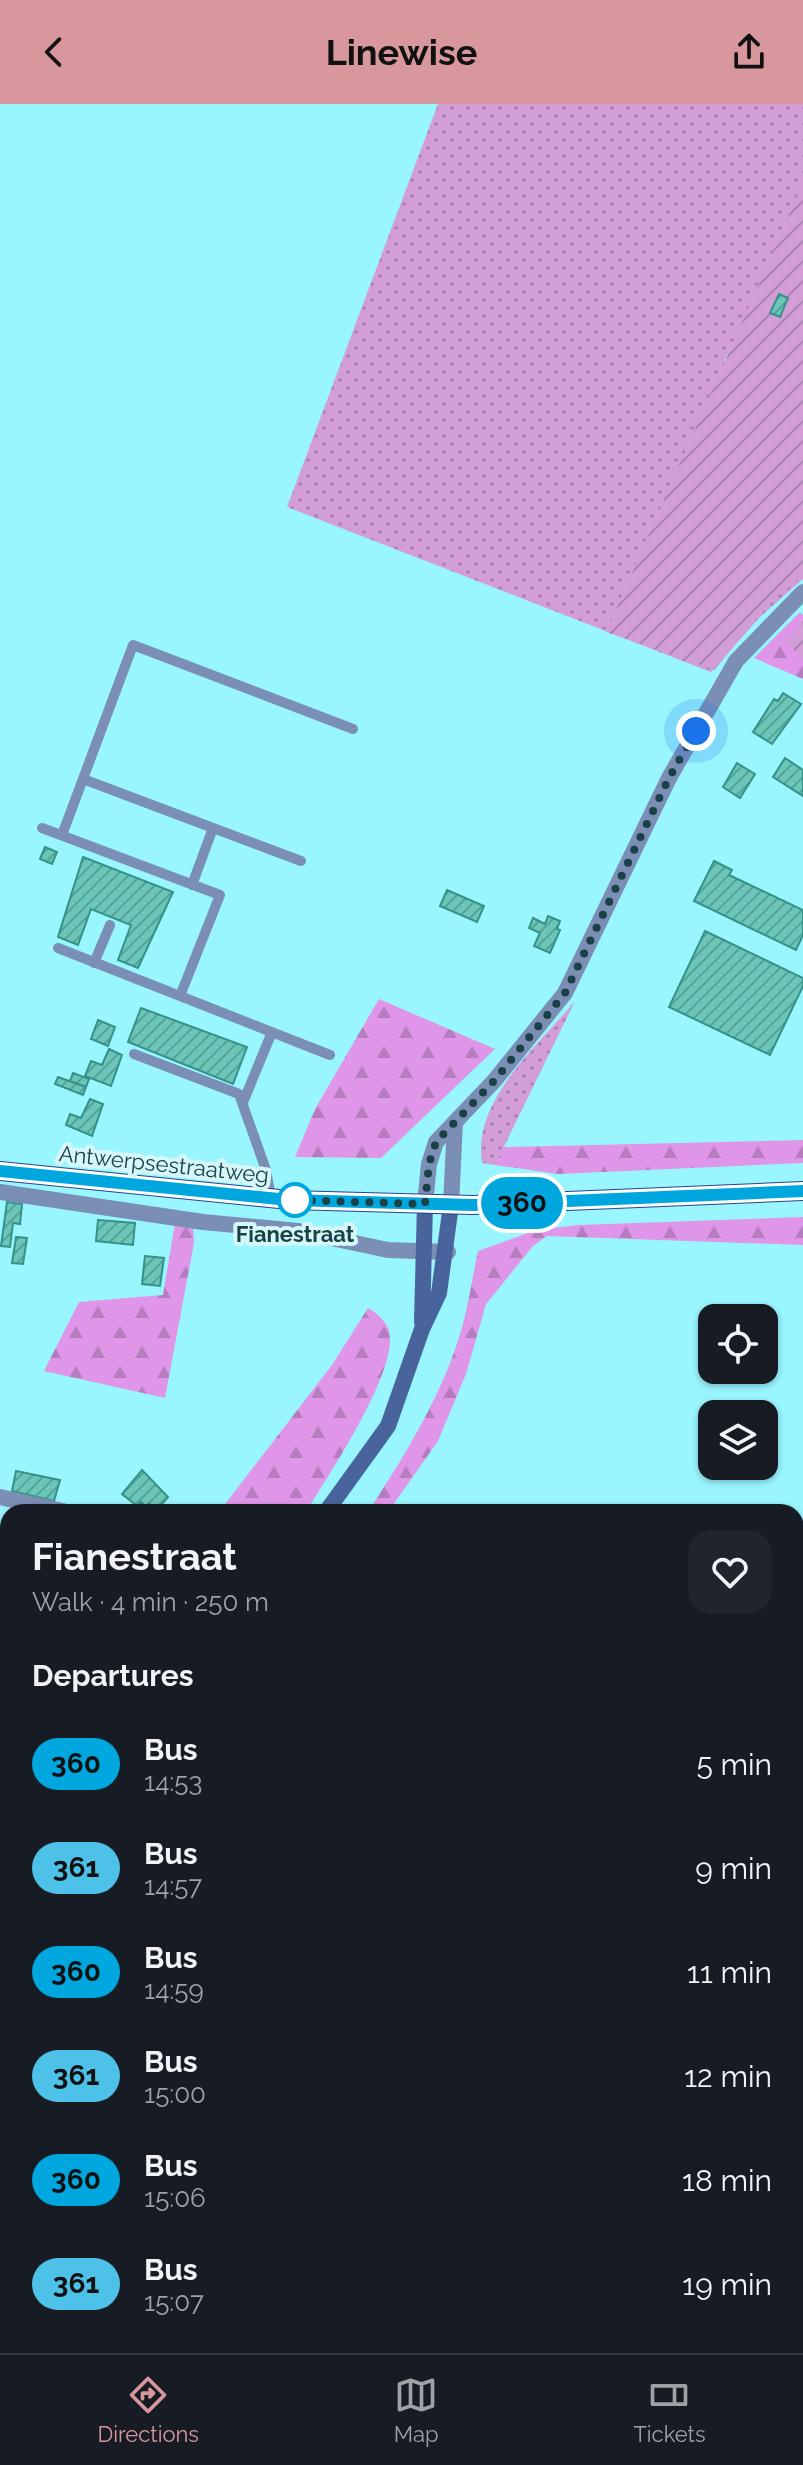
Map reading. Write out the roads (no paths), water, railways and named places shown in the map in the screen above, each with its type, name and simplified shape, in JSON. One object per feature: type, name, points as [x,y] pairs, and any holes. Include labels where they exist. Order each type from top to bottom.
[{"type":"main road","name":"Antwerpsestraatweg","points":[[0,1171],[271,1198],[451,1205],[803,1191]]},
{"type":"street","points":[[422,1329],[425,1204],[429,1164],[436,1142],[565,993],[669,778],[736,661],[803,592]]},
{"type":"street","points":[[332,1504],[388,1426],[422,1329],[439,1293],[448,1252],[455,1122]]},
{"type":"street","points":[[0,1192],[203,1222],[298,1231],[388,1250],[448,1252]]},
{"type":"street","points":[[0,1497],[31,1504]]},
{"type":"lane","points":[[62,835],[133,645],[353,729]]},
{"type":"lane","points":[[83,779],[301,861]]},
{"type":"lane","points":[[42,828],[220,895],[180,996]]},
{"type":"lane","points":[[192,885],[213,828]]},
{"type":"lane","points":[[94,963],[110,925]]},
{"type":"lane","points":[[58,948],[330,1055]]},
{"type":"lane","points":[[244,1100],[272,1032]]},
{"type":"lane","points":[[134,1054],[232,1090],[244,1100],[266,1170],[271,1198]]},
{"type":"place","name":"Fianestraat","points":[[295,1200]]}]
